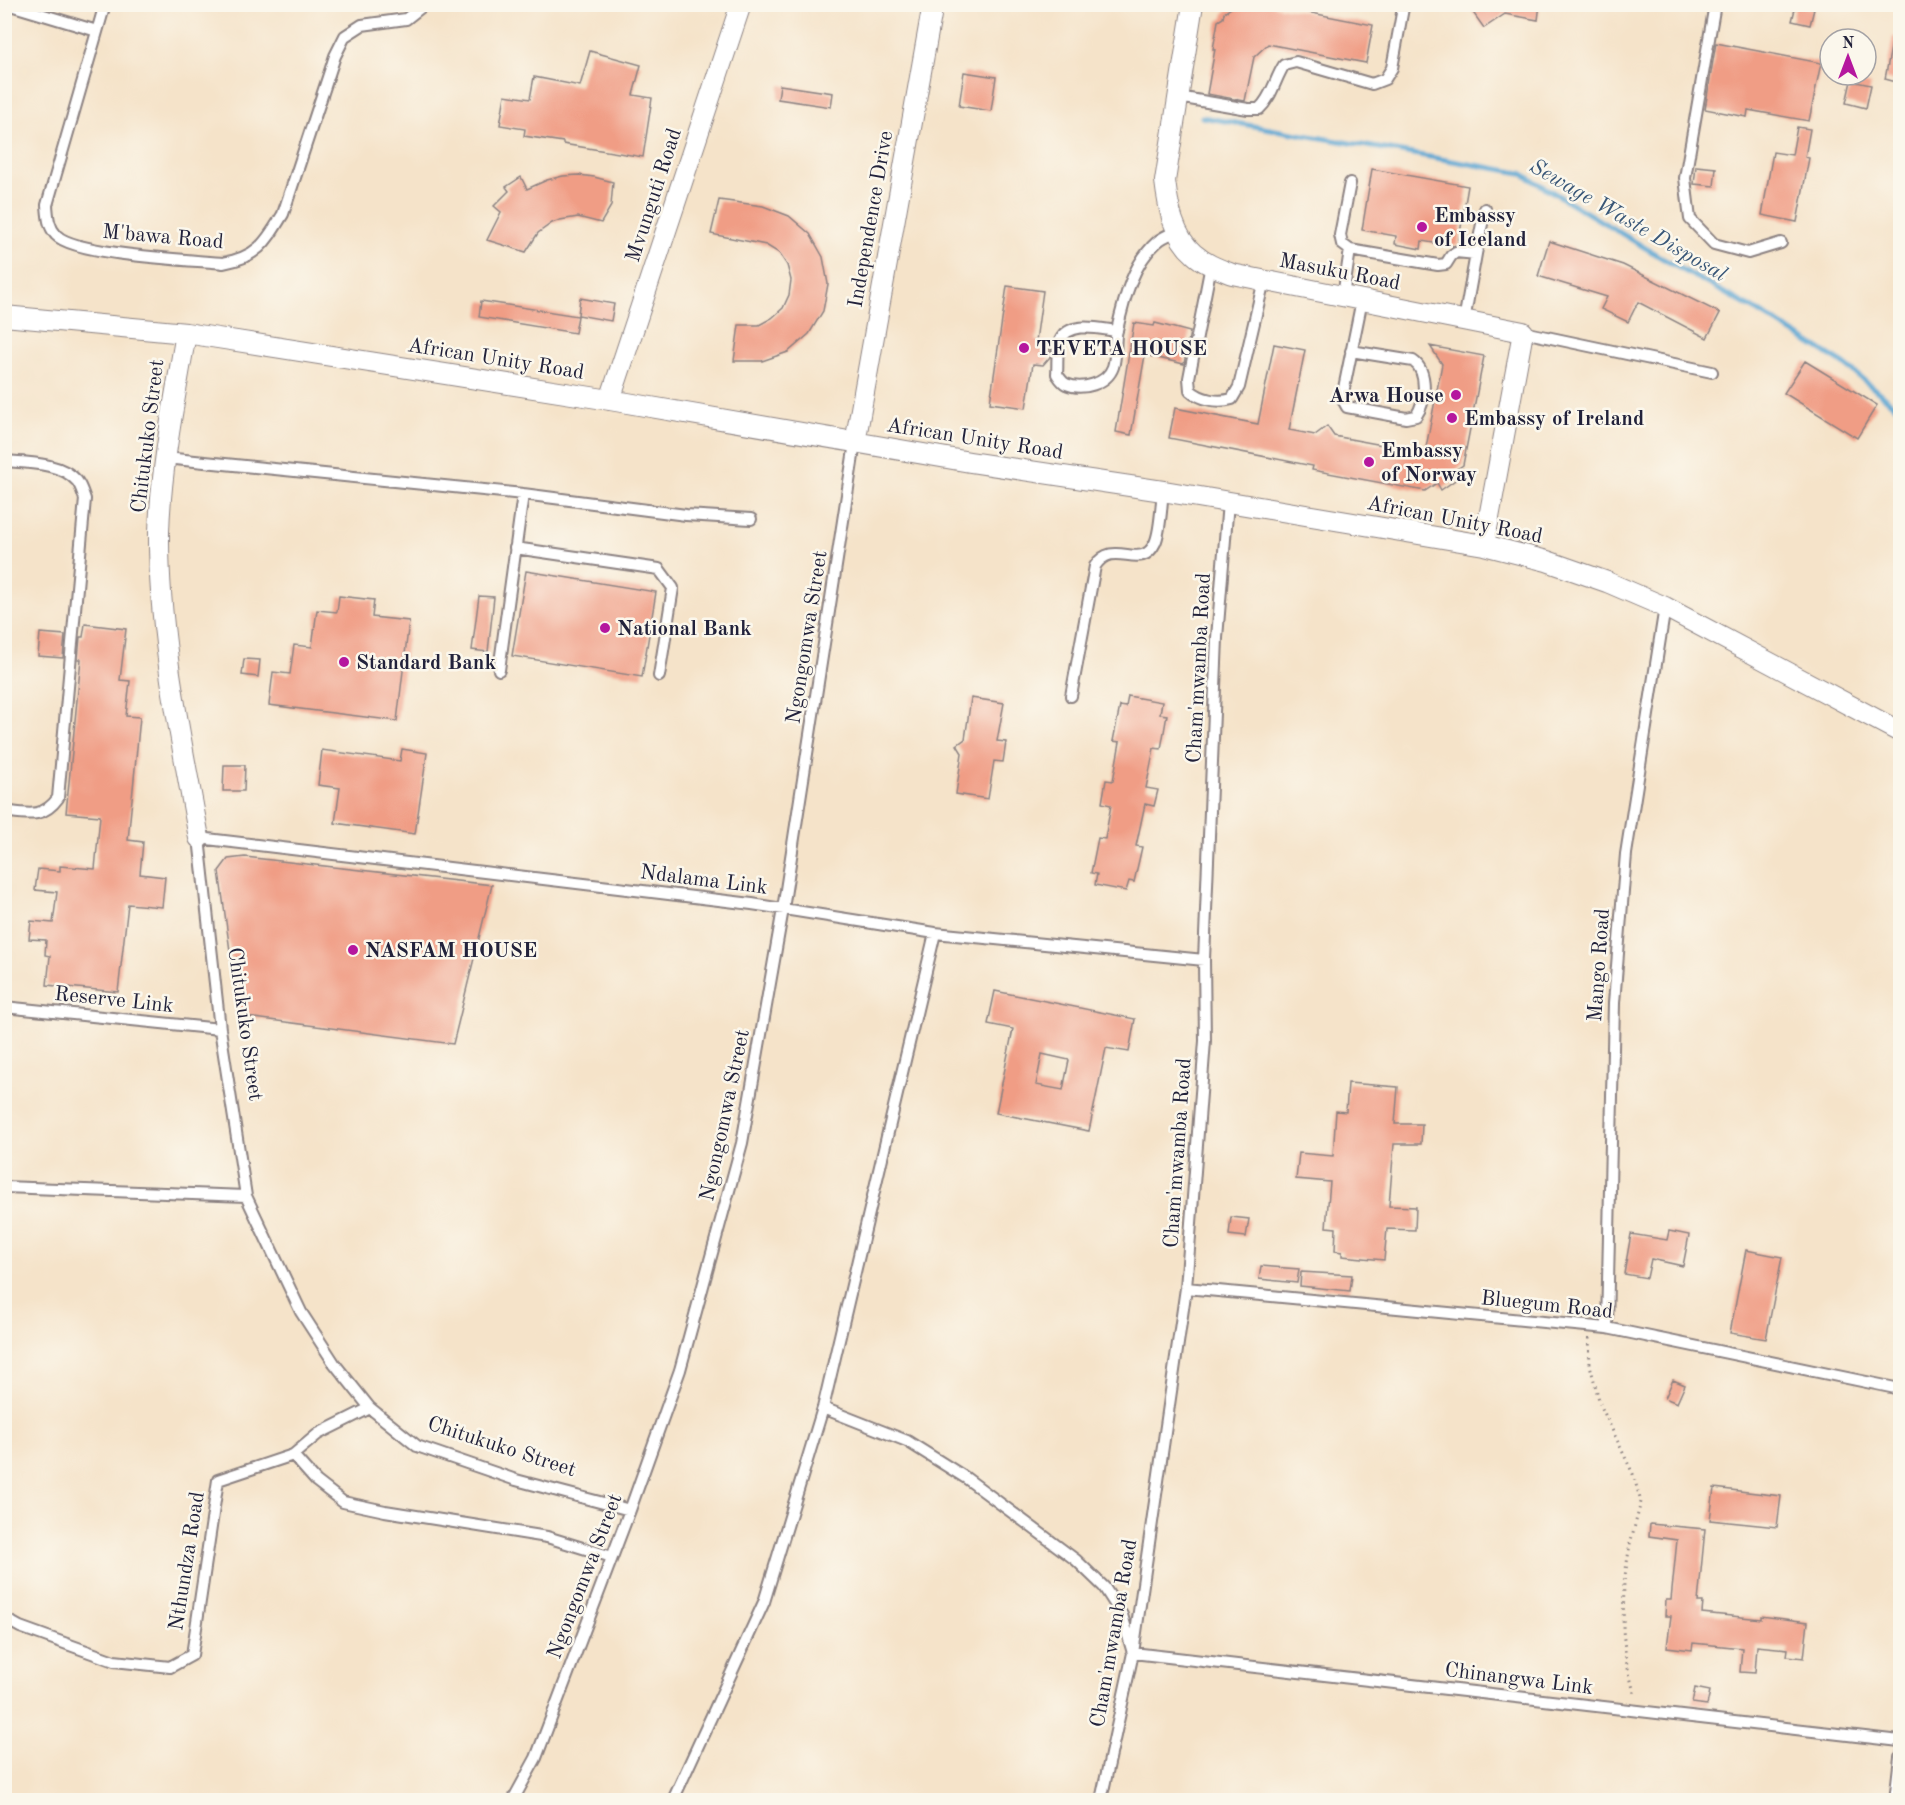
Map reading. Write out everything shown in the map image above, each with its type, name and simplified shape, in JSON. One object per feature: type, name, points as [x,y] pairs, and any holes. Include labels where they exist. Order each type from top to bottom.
[{"type":"street","name":"Mvunguti Road","points":[[610,400],[741,4]]},
{"type":"street","name":"Independence Drive","points":[[855,443],[933,4]]},
{"type":"street","name":"Masuku Road","points":[[1193,4],[1165,181],[1168,209],[1177,231],[1193,254],[1211,266],[1232,274],[1523,332]]},
{"type":"street","name":"African Unity Road","points":[[4,316],[186,333],[610,400],[855,443],[1484,545],[1547,561],[1607,582],[1665,607],[1900,732]]},
{"type":"street","points":[[1484,545],[1523,332]]},
{"type":"street","name":"Chitukuko Street","points":[[186,333],[165,458],[159,531],[166,654],[199,838]]},
{"type":"lane","points":[[7,4],[97,31]]},
{"type":"lane","name":"M'bawa Road","points":[[105,4],[47,205],[48,222],[57,236],[73,244],[95,250],[223,263],[241,260],[257,251],[283,214],[335,56],[345,36],[362,25],[406,19],[425,4]]},
{"type":"lane","points":[[1178,97],[1260,109],[1266,102],[1284,65],[1296,63],[1372,84],[1385,79],[1392,68],[1402,4]]},
{"type":"lane","points":[[1715,4],[1685,178],[1690,219],[1714,243],[1749,253],[1781,243]]},
{"type":"lane","points":[[1778,4],[1784,4]]},
{"type":"lane","points":[[1350,183],[1340,235],[1342,244],[1350,250],[1438,266],[1446,264],[1456,252],[1476,255]]},
{"type":"lane","points":[[1464,321],[1485,208]]},
{"type":"lane","points":[[1117,331],[1079,327],[1067,331],[1060,341],[1057,374],[1064,383],[1077,387],[1089,387],[1105,379],[1113,367],[1117,331],[1132,277],[1143,257],[1158,241],[1177,231]]},
{"type":"lane","points":[[1343,296],[1350,250]]},
{"type":"lane","points":[[1211,266],[1189,378],[1190,390],[1197,396],[1222,402],[1232,399],[1239,387],[1264,280]]},
{"type":"lane","points":[[1351,351],[1413,361],[1419,365],[1424,376],[1421,409],[1416,416],[1406,418],[1347,407],[1342,398],[1351,351],[1362,300]]},
{"type":"lane","points":[[1523,332],[1712,372]]},
{"type":"lane","name":"Ngongomwa Street","points":[[513,1800],[536,1758],[630,1510],[680,1370],[742,1143],[783,909],[855,443]]},
{"type":"lane","points":[[165,458],[523,494],[686,515],[751,519]]},
{"type":"lane","points":[[4,460],[62,470],[77,482],[85,499],[58,798],[42,813],[4,811]]},
{"type":"lane","points":[[1071,696],[1095,566],[1101,558],[1109,554],[1143,555],[1151,550],[1156,541],[1162,491]]},
{"type":"lane","points":[[499,670],[523,494]]},
{"type":"lane","name":"Cham'mwamba Road","points":[[1101,1800],[1133,1653],[1186,1288],[1205,1041],[1204,960],[1217,638],[1228,502]]},
{"type":"lane","points":[[515,548],[659,569],[673,588],[659,676]]},
{"type":"lane","name":"Mango Road","points":[[1607,1329],[1616,968],[1626,854],[1665,607]]},
{"type":"lane","name":"Ndalama Link","points":[[199,838],[783,909],[935,933],[1204,960]]},
{"type":"lane","name":"Chitukuko Street","points":[[199,838],[220,1029],[246,1196],[302,1312],[334,1363],[370,1408],[417,1446],[516,1480],[630,1510]]},
{"type":"lane","points":[[673,1800],[764,1602],[823,1408],[935,933]]},
{"type":"lane","name":"Reserve Link","points":[[4,1007],[220,1029]]},
{"type":"lane","points":[[4,1187],[246,1196]]},
{"type":"lane","name":"Bluegum Road","points":[[1186,1288],[1607,1329],[1900,1389]]},
{"type":"lane","name":"Nthundza Road","points":[[4,1618],[20,1627],[114,1661],[170,1666],[192,1655],[218,1480],[293,1455],[318,1434],[370,1408]]},
{"type":"lane","points":[[823,1408],[907,1441],[966,1478],[1076,1560],[1104,1587],[1122,1615],[1133,1653]]},
{"type":"lane","points":[[293,1455],[316,1481],[343,1502],[384,1511],[547,1537],[612,1557]]},
{"type":"lane","name":"Chinangwa Link","points":[[1133,1653],[1900,1741]]},
{"type":"lane","points":[[1894,1800],[1900,1757]]},
{"type":"path","points":[[1589,1328],[1590,1365],[1600,1404],[1633,1474],[1641,1502],[1630,1544],[1624,1581],[1623,1629],[1626,1660],[1639,1711]]},
{"type":"building","points":[[1237,4],[1266,4],[1373,25],[1366,63],[1268,44],[1254,57],[1245,101],[1207,94],[1218,21],[1223,18],[1224,13]]},
{"type":"building","points":[[1467,4],[1540,4],[1538,20],[1505,14],[1484,28]]},
{"type":"building","points":[[1796,5],[1814,9],[1810,25],[1792,21]]},
{"type":"building","points":[[1893,37],[1900,37],[1900,83],[1885,79]]},
{"type":"building","points":[[1716,43],[1818,62],[1818,78],[1809,121],[1748,110],[1747,117],[1705,109]]},
{"type":"building","points":[[590,51],[641,65],[633,95],[652,98],[643,157],[524,136],[525,129],[500,125],[505,95],[530,99],[534,77],[580,86]]},
{"type":"building","points":[[964,72],[996,77],[991,111],[959,106]]},
{"type":"building","points":[[780,85],[833,93],[831,107],[778,99]]},
{"type":"building","points":[[1850,87],[1871,87],[1866,108],[1846,103]]},
{"type":"building","points":[[1797,127],[1810,129],[1805,157],[1809,158],[1797,222],[1762,215],[1773,152],[1792,155]]},
{"type":"building","points":[[1696,166],[1716,168],[1714,186],[1694,184]]},
{"type":"building","points":[[1372,169],[1468,186],[1458,245],[1422,241],[1421,249],[1395,244],[1396,236],[1362,230]]},
{"type":"building","points":[[579,175],[613,182],[611,206],[601,223],[578,217],[552,223],[538,233],[526,252],[487,240],[501,212],[494,206],[509,191],[506,187],[521,177],[527,189],[547,180]]},
{"type":"building","points":[[719,200],[763,206],[789,216],[810,234],[823,257],[828,284],[823,311],[809,334],[788,352],[762,361],[734,361],[739,325],[759,325],[772,318],[783,308],[789,295],[791,280],[787,265],[779,253],[766,245],[711,234]]},
{"type":"building","points":[[1549,241],[1623,265],[1720,313],[1707,338],[1638,302],[1628,322],[1601,309],[1607,297],[1538,276]]},
{"type":"building","name":"TEVETA HOUSE","points":[[1007,286],[1043,291],[1036,341],[1046,342],[1050,350],[1050,357],[1043,365],[1033,364],[1026,408],[990,403]]},
{"type":"building","points":[[580,298],[614,304],[611,321],[578,315]]},
{"type":"building","points":[[481,301],[578,316],[575,333],[479,317]]},
{"type":"building","points":[[1134,323],[1154,326],[1155,323],[1190,332],[1184,364],[1145,355],[1131,435],[1116,432]]},
{"type":"building","points":[[1274,344],[1305,350],[1289,430],[1315,435],[1327,426],[1334,436],[1425,453],[1442,364],[1430,346],[1484,356],[1463,465],[1453,472],[1458,478],[1441,490],[1437,483],[1425,491],[1312,470],[1313,466],[1169,438],[1175,408],[1258,424]]},
{"type":"building","points":[[1805,361],[1877,405],[1857,438],[1784,393]]},
{"type":"building","points":[[526,571],[656,592],[642,677],[512,656]]},
{"type":"building","points":[[339,596],[374,600],[372,617],[409,621],[397,721],[269,705],[273,672],[290,674],[294,645],[312,647],[317,610],[337,612]]},
{"type":"building","points":[[479,596],[494,597],[488,652],[472,650]]},
{"type":"building","points":[[85,624],[126,629],[120,680],[130,681],[126,716],[140,717],[128,840],[143,842],[140,874],[165,877],[162,907],[128,904],[118,992],[47,985],[50,956],[45,955],[46,940],[29,939],[31,921],[53,923],[57,892],[35,890],[38,869],[60,871],[60,866],[95,869],[100,816],[66,813],[81,659],[78,659],[80,637],[83,637]]},
{"type":"building","points":[[40,633],[65,635],[63,658],[38,656]]},
{"type":"building","points":[[244,659],[260,660],[258,677],[242,675]]},
{"type":"building","points":[[1128,696],[1162,702],[1160,714],[1167,715],[1161,749],[1154,748],[1146,788],[1158,790],[1154,806],[1145,804],[1136,846],[1142,847],[1134,882],[1129,881],[1126,891],[1095,885],[1097,874],[1091,873],[1098,838],[1105,839],[1111,805],[1102,803],[1106,780],[1113,781],[1120,742],[1113,741],[1120,706],[1126,707]]},
{"type":"building","points":[[971,698],[1004,703],[997,741],[1006,742],[1003,762],[994,761],[988,799],[956,794],[962,753],[957,745],[965,739]]},
{"type":"building","points":[[402,749],[427,753],[415,834],[335,823],[340,788],[318,785],[322,750],[400,761]]},
{"type":"building","points":[[224,765],[245,765],[244,791],[223,791]]},
{"type":"building","name":"NASFAM HOUSE","points":[[245,857],[492,885],[453,1044],[239,1016],[219,871],[228,859]]},
{"type":"building","points":[[995,991],[1135,1019],[1129,1052],[1106,1048],[1089,1131],[996,1113],[1013,1029],[988,1024]],"holes":[[[1042,1054],[1069,1060],[1063,1090],[1036,1085]]]},
{"type":"building","points":[[1348,1083],[1398,1087],[1395,1124],[1422,1124],[1421,1144],[1394,1144],[1389,1206],[1416,1207],[1415,1230],[1387,1229],[1384,1260],[1342,1256],[1342,1252],[1335,1251],[1336,1228],[1326,1227],[1330,1182],[1296,1179],[1299,1153],[1333,1156],[1336,1111],[1346,1112]]},
{"type":"building","points":[[1231,1217],[1249,1219],[1246,1237],[1229,1235]]},
{"type":"building","points":[[1669,1231],[1689,1235],[1683,1266],[1651,1259],[1647,1278],[1624,1274],[1631,1234],[1667,1240]]},
{"type":"building","points":[[1746,1250],[1782,1257],[1766,1339],[1730,1333]]},
{"type":"building","points":[[1261,1266],[1299,1269],[1297,1283],[1259,1279]]},
{"type":"building","points":[[1301,1272],[1352,1275],[1350,1291],[1300,1286]]},
{"type":"building","points":[[1673,1380],[1685,1385],[1677,1403],[1665,1398]]},
{"type":"building","points":[[1714,1488],[1781,1496],[1777,1527],[1710,1520]]},
{"type":"building","points":[[1650,1524],[1705,1529],[1698,1602],[1703,1602],[1702,1613],[1761,1619],[1761,1616],[1808,1622],[1804,1658],[1787,1656],[1788,1649],[1757,1646],[1755,1673],[1740,1672],[1742,1648],[1693,1643],[1692,1650],[1667,1647],[1671,1616],[1665,1616],[1666,1600],[1671,1600],[1677,1540],[1649,1536]]},
{"type":"building","points":[[1695,1688],[1710,1691],[1707,1705],[1692,1703]]},
{"type":"waterway","name":"Sewage Waste Disposal","points":[[1202,117],[1521,173],[1844,364],[1900,410]]},
{"type":"place","name":"Embassy of Iceland","points":[[1422,227]]},
{"type":"place","name":"TEVETA HOUSE","points":[[1024,348]]},
{"type":"place","name":"Arwa House","points":[[1456,395]]},
{"type":"place","name":"Embassy of Ireland","points":[[1452,418]]},
{"type":"place","name":"Embassy of Norway","points":[[1369,462]]},
{"type":"place","name":"National Bank","points":[[605,628]]},
{"type":"place","name":"Standard Bank","points":[[344,662]]},
{"type":"place","name":"NASFAM HOUSE","points":[[353,950]]}]
